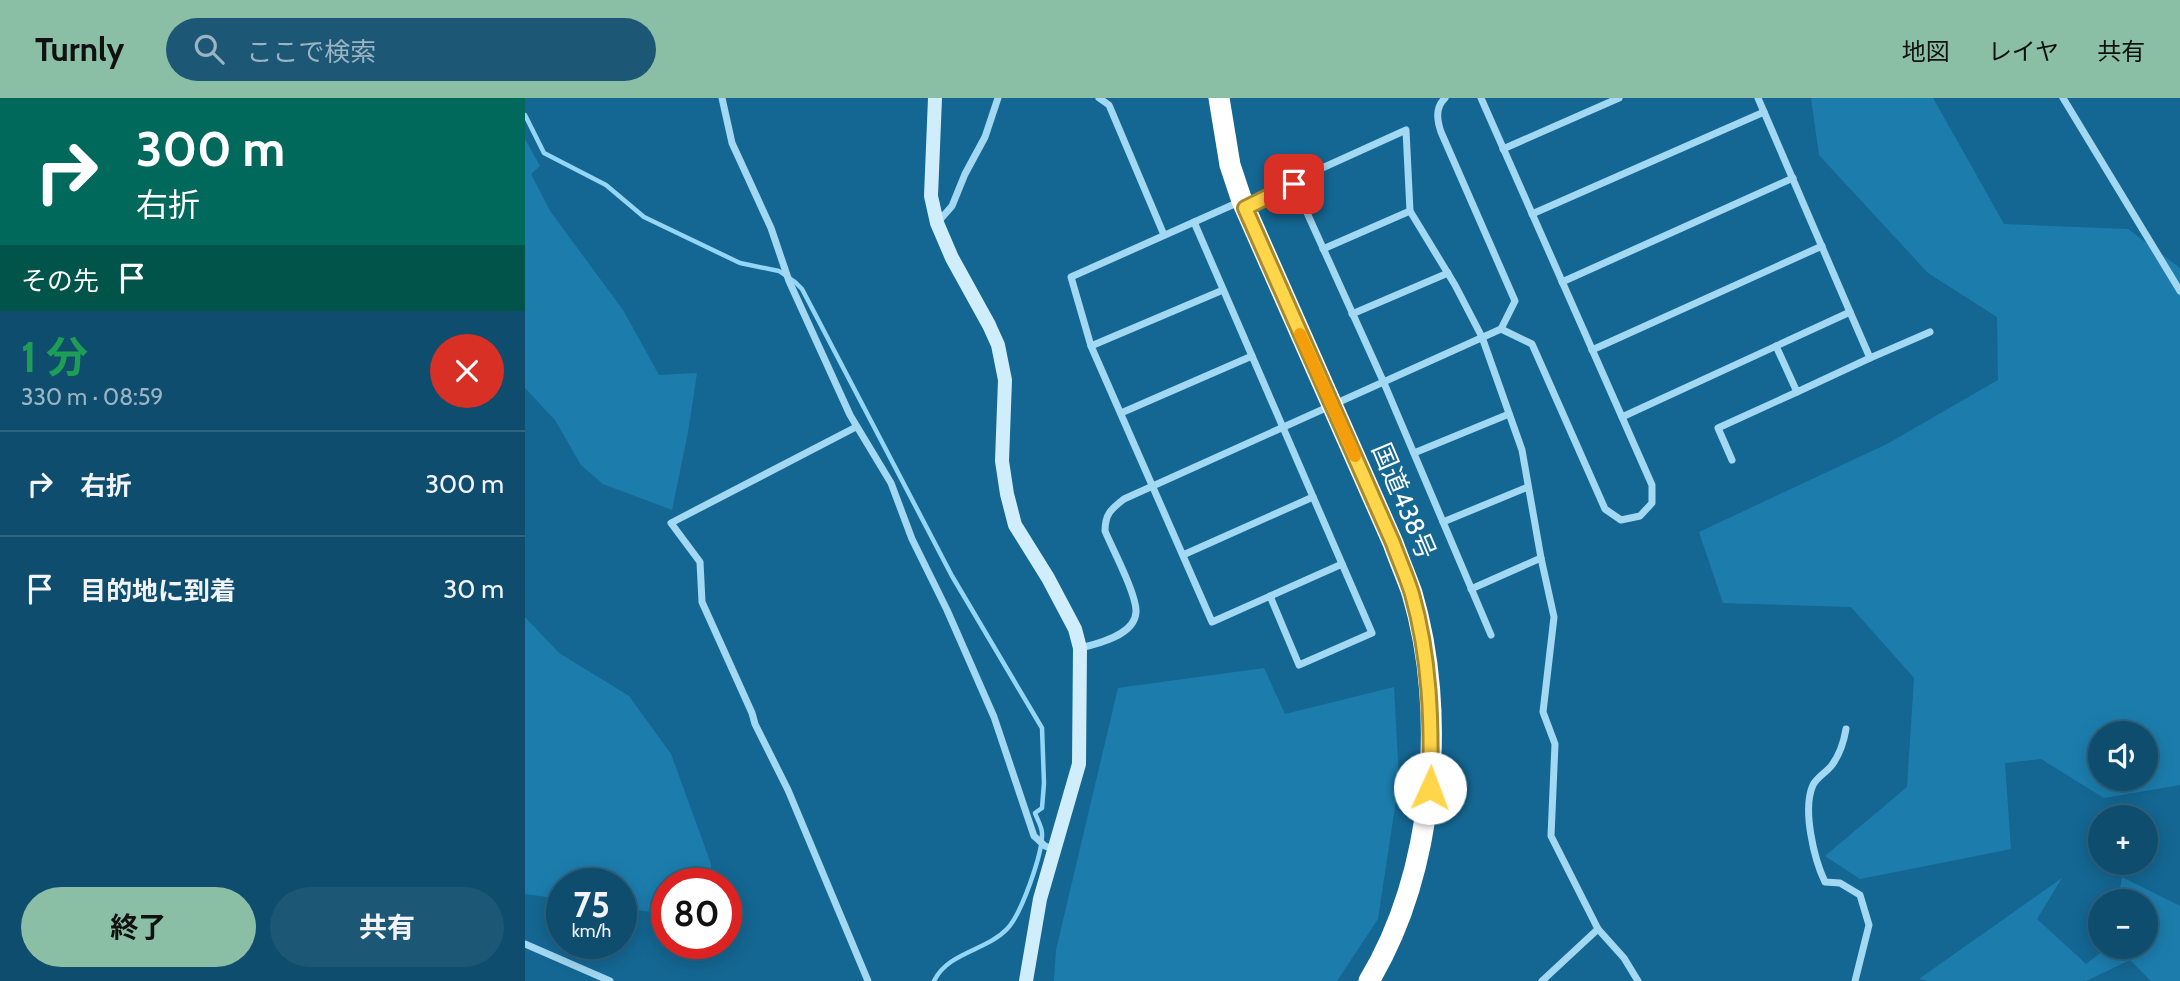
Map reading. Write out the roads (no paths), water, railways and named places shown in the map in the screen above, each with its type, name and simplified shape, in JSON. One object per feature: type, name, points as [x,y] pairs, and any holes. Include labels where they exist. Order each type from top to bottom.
[{"type":"highway","name":"国道438号","points":[[1219,98],[1230,165],[1244,204],[1393,543],[1412,594],[1422,640],[1429,693],[1430,788],[1414,872],[1400,916],[1369,981]]},
{"type":"street","points":[[722,98],[732,143],[757,196],[789,281],[856,426],[891,483],[912,539],[947,610],[1002,737],[1029,823],[1038,840],[1049,847]]},
{"type":"street","points":[[935,98],[931,196],[937,223],[952,258],[998,345],[1005,380],[1002,461],[1015,525],[1054,588],[1075,629],[1080,648],[1079,764],[1049,847],[1026,981]]},
{"type":"street","points":[[937,223],[952,206],[985,137],[998,98]]},
{"type":"street","points":[[1099,98],[1109,105],[1164,235]]},
{"type":"street","points":[[1080,648],[1099,643],[1127,628],[1136,611],[1105,531],[1105,520],[1110,509],[1123,499],[1501,329],[1515,301],[1441,132],[1437,119],[1440,103],[1445,98]]},
{"type":"street","points":[[1481,98],[1652,485],[1652,503],[1640,516],[1621,520],[1605,509],[1532,344],[1501,329]]},
{"type":"street","points":[[1503,149],[1619,98]]},
{"type":"street","points":[[1758,98],[1870,358]]},
{"type":"street","points":[[2063,98],[2180,291]]},
{"type":"street","points":[[1532,215],[1764,112]]},
{"type":"street","points":[[1342,564],[1212,622],[1091,346],[1071,277],[1194,222],[1294,184],[1309,174],[1406,130],[1410,211],[1448,273],[1482,337],[1521,450],[1553,617],[1543,712],[1555,744],[1551,836],[1598,929],[1624,958],[1638,981]]},
{"type":"street","points":[[1562,282],[1793,178]]},
{"type":"street","points":[[1294,184],[1384,383],[1491,635]]},
{"type":"street","points":[[1323,249],[1410,211]]},
{"type":"street","points":[[1194,222],[1371,633],[1299,664],[1270,596]]},
{"type":"street","points":[[1592,350],[1822,246]]},
{"type":"street","points":[[1352,314],[1448,273]]},
{"type":"street","points":[[1091,346],[1223,290]]},
{"type":"street","points":[[1622,417],[1850,312]]},
{"type":"street","points":[[1733,460],[1718,428],[1930,331]]},
{"type":"street","points":[[1776,346],[1797,392]]},
{"type":"street","points":[[1121,413],[1252,356]]},
{"type":"street","points":[[1414,453],[1509,414]]},
{"type":"street","points":[[856,426],[671,523],[700,562],[702,602],[755,724],[788,790],[868,981]]},
{"type":"street","points":[[1443,522],[1528,487]]},
{"type":"street","points":[[1183,555],[1313,497]]},
{"type":"street","points":[[1471,589],[1541,558]]},
{"type":"street","points":[[1846,729],[1833,764],[1814,783],[1808,806],[1818,866],[1825,881],[1840,883],[1860,895],[1869,925],[1855,981]]},
{"type":"street","points":[[1542,981],[1598,929]]},
{"type":"street","points":[[525,944],[610,981]]},
{"type":"waterway","points":[[525,115],[544,153],[606,185],[644,217],[740,263],[779,271],[802,289],[952,576],[1042,728],[1042,808],[1035,813],[1042,831],[1041,842],[1024,898],[1007,929],[948,964],[934,981]]}]
